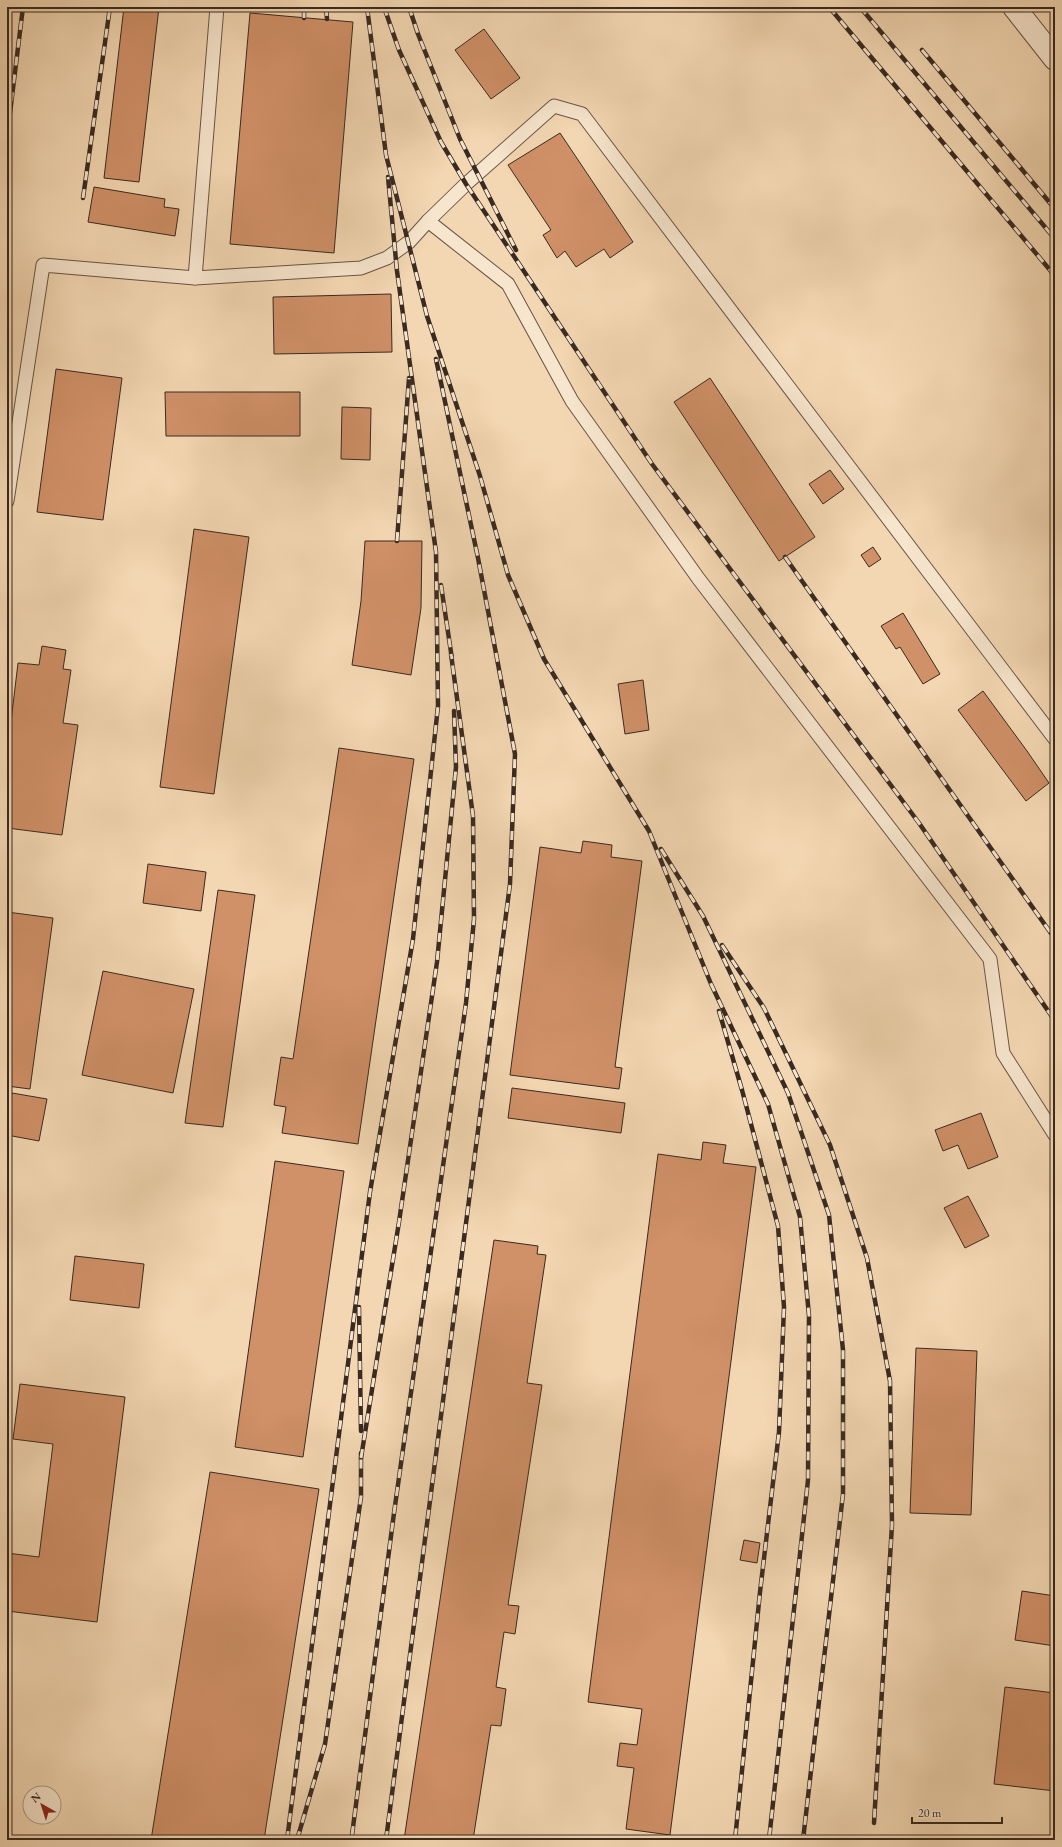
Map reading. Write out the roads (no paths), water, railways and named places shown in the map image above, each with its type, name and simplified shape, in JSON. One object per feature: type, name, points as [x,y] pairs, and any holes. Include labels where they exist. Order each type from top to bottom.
[{"type":"street","points":[[1014,7],[1055,59]]},
{"type":"lane","points":[[195,278],[218,7]]},
{"type":"lane","points":[[7,501],[43,265],[195,278],[361,268],[387,258],[409,242],[428,221],[554,106],[582,114],[1055,739]]},
{"type":"lane","points":[[428,221],[508,284],[572,401],[693,572],[990,959],[1003,1053],[1055,1135]]},
{"type":"railway","points":[[7,137],[23,7]]},
{"type":"railway","points":[[83,198],[110,7]]},
{"type":"railway","points":[[304,7],[304,18]]},
{"type":"railway","points":[[326,7],[327,19]]},
{"type":"railway","points":[[367,7],[386,155],[427,316],[480,476],[508,575],[544,659],[649,831],[711,984],[768,1104],[800,1217],[809,1316],[808,1480],[769,1840]]},
{"type":"railway","points":[[384,7],[399,50],[441,142],[466,184],[652,464],[919,823],[1055,1021]]},
{"type":"railway","points":[[409,7],[418,34],[460,139],[516,250]]},
{"type":"railway","points":[[829,7],[1055,276]]},
{"type":"railway","points":[[860,7],[1055,239]]},
{"type":"railway","points":[[922,50],[1055,209]]},
{"type":"railway","points":[[287,1840],[370,1192],[413,939],[438,706],[436,552],[397,271],[388,177]]},
{"type":"railway","points":[[386,1840],[510,884],[515,754],[478,558],[436,359]]},
{"type":"railway","points":[[397,541],[409,378]]},
{"type":"railway","points":[[785,557],[1055,939]]},
{"type":"railway","points":[[441,585],[452,659]]},
{"type":"railway","points":[[352,1835],[394,1513],[466,1003],[474,919],[473,816],[451,654]]},
{"type":"railway","points":[[361,1458],[399,1222],[437,962],[456,767],[454,711]]},
{"type":"railway","points":[[661,849],[703,916],[788,1093],[829,1215],[843,1350],[843,1494],[803,1840]]},
{"type":"railway","points":[[722,945],[764,1008],[830,1145],[867,1258],[890,1381],[892,1525],[874,1823]]},
{"type":"railway","points":[[719,1011],[742,1090],[778,1226],[784,1307],[779,1432],[760,1592],[735,1840]]},
{"type":"railway","points":[[359,1307],[361,1431]]},
{"type":"railway","points":[[297,1840],[325,1744],[361,1497],[361,1453]]}]
